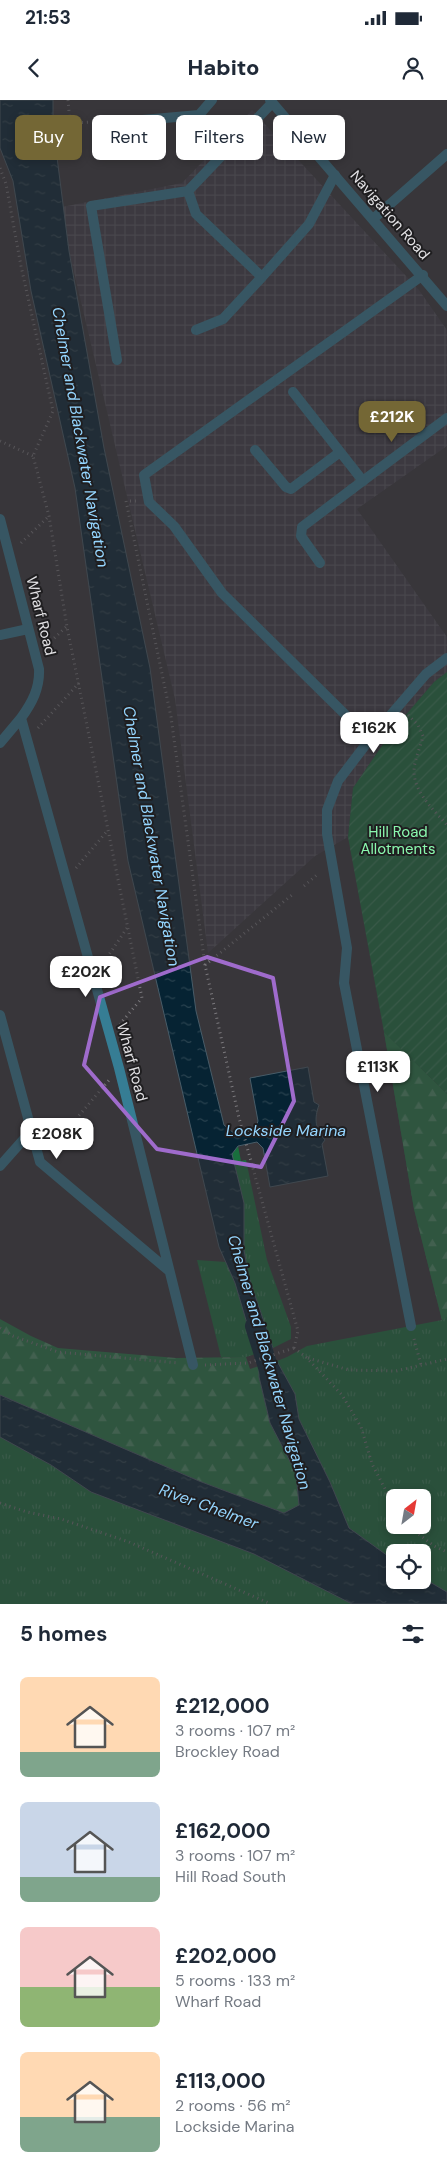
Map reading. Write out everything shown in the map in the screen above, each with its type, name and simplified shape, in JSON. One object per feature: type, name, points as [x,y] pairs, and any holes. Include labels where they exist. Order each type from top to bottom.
[{"type":"street","points":[[166,118],[199,116],[212,100]]},
{"type":"street","points":[[117,360],[91,206],[188,191],[271,102]]},
{"type":"street","name":"Navigation Road","points":[[271,102],[423,275],[447,306]]},
{"type":"street","points":[[373,219],[447,154]]},
{"type":"street","points":[[196,330],[222,320],[262,277],[309,224],[335,175]]},
{"type":"street","points":[[188,191],[196,214],[262,277]]},
{"type":"street","points":[[370,739],[222,593],[174,526],[149,502],[144,475],[423,275]]},
{"type":"street","points":[[293,392],[363,481]]},
{"type":"street","points":[[320,563],[301,536],[300,531],[302,527],[447,418]]},
{"type":"street","points":[[255,450],[286,487],[291,489],[340,452]]},
{"type":"street","name":"Wharf Road","points":[[0,519],[36,656],[40,683],[29,707],[0,743]]},
{"type":"street","points":[[0,635],[28,629]]},
{"type":"street","points":[[411,1326],[344,983],[347,948],[331,863],[327,834],[327,810],[338,782],[370,739],[426,674],[447,658]]},
{"type":"street","name":"Wharf Road","points":[[21,718],[119,1068],[168,1270],[194,1365]]},
{"type":"street","points":[[0,1015],[40,1162],[168,1270]]},
{"type":"street","points":[[0,1166],[31,1131]]},
{"type":"path","points":[[68,100],[70,123],[92,122]]},
{"type":"path","points":[[0,168],[6,184],[21,266],[53,411],[33,456],[49,516],[67,627],[142,998],[110,1036]]},
{"type":"path","points":[[0,442],[33,456]]},
{"type":"path","points":[[149,502],[126,501],[171,717],[205,966],[239,1118],[298,1331],[294,1348]]},
{"type":"path","points":[[9,553],[49,516]]},
{"type":"path","points":[[36,656],[67,627]]},
{"type":"path","points":[[27,740],[79,682]]},
{"type":"path","points":[[397,707],[418,725],[423,736],[415,763],[414,775],[418,789],[447,825]]},
{"type":"path","points":[[66,880],[108,830]]},
{"type":"path","points":[[304,886],[331,863]]},
{"type":"path","points":[[205,966],[292,895]]},
{"type":"path","points":[[93,977],[128,927]]},
{"type":"path","points":[[40,1162],[119,1068]]},
{"type":"path","points":[[411,1326],[421,1365]]},
{"type":"path","points":[[0,1328],[13,1336],[58,1352],[194,1365],[248,1363],[294,1348],[306,1357],[342,1395],[361,1427],[372,1464],[386,1491]]},
{"type":"path","points":[[306,1357],[349,1370],[396,1371],[447,1360]]},
{"type":"path","points":[[0,1503],[27,1512],[61,1519],[129,1542],[271,1604]]},
{"type":"path","points":[[419,1534],[434,1546],[447,1552]]},
{"type":"highlighted area","points":[[207,957],[273,978],[294,1101],[261,1167],[157,1149],[84,1065],[100,997]]},
{"type":"shaded area","points":[[252,110],[257,115],[247,115]]},
{"type":"shaded area","points":[[263,122],[273,133],[273,160],[298,160],[419,290],[447,330],[447,446],[357,509],[447,637],[447,672],[434,682],[392,731],[353,788],[348,837],[315,856],[208,953],[175,699],[69,251],[62,207],[182,183],[204,160],[263,160]]},
{"type":"green space","name":"Hill Road Allotments","points":[[447,672],[447,1094],[384,1032],[348,837],[353,788],[392,731],[434,682]]},
{"type":"green space","points":[[384,1032],[447,1094],[447,1592],[431,1583],[431,1544],[386,1544],[386,1555],[349,1528],[330,1482],[299,1419],[295,1394],[277,1361],[307,1346],[442,1320],[414,1209]]},
{"type":"green space","points":[[384,1032],[447,1094],[447,1317],[442,1320],[414,1209]]},
{"type":"green space","points":[[238,1146],[241,1161],[246,1160],[267,1260],[291,1327],[291,1339],[273,1348],[249,1278],[244,1250],[244,1203],[232,1154]]},
{"type":"green space","points":[[197,1260],[226,1262],[235,1283],[256,1354],[246,1357],[221,1357]]},
{"type":"green space","points":[[0,1319],[58,1348],[176,1358],[246,1357],[250,1369],[259,1366],[259,1377],[270,1423],[296,1473],[299,1505],[284,1513],[199,1481],[0,1395]]},
{"type":"green space","points":[[0,1437],[51,1465],[91,1492],[254,1554],[352,1604],[0,1604]]},
{"type":"water","name":"Lockside Marina","points":[[0,100],[53,100],[53,115],[15,115],[15,160],[57,160],[69,251],[104,448],[150,668],[196,1011],[224,1125],[235,1134],[255,1130],[258,1121],[250,1078],[308,1067],[314,1102],[319,1105],[316,1123],[325,1140],[322,1144],[328,1176],[270,1187],[263,1148],[257,1142],[238,1146],[232,1154],[244,1203],[244,1250],[249,1278],[273,1348],[256,1354],[235,1283],[219,1247],[128,861],[75,488],[31,291],[13,181],[0,148]]},
{"type":"water","name":"River Chelmer","points":[[277,1361],[295,1394],[299,1419],[330,1482],[349,1528],[386,1555],[386,1589],[431,1589],[431,1583],[447,1592],[447,1604],[352,1604],[254,1554],[91,1492],[51,1465],[0,1437],[0,1395],[199,1481],[284,1513],[299,1505],[296,1473],[270,1423],[259,1377],[259,1366]]},
{"type":"waterway","name":"Chelmer and Blackwater Navigation","points":[[255,1326],[275,1389]]}]
